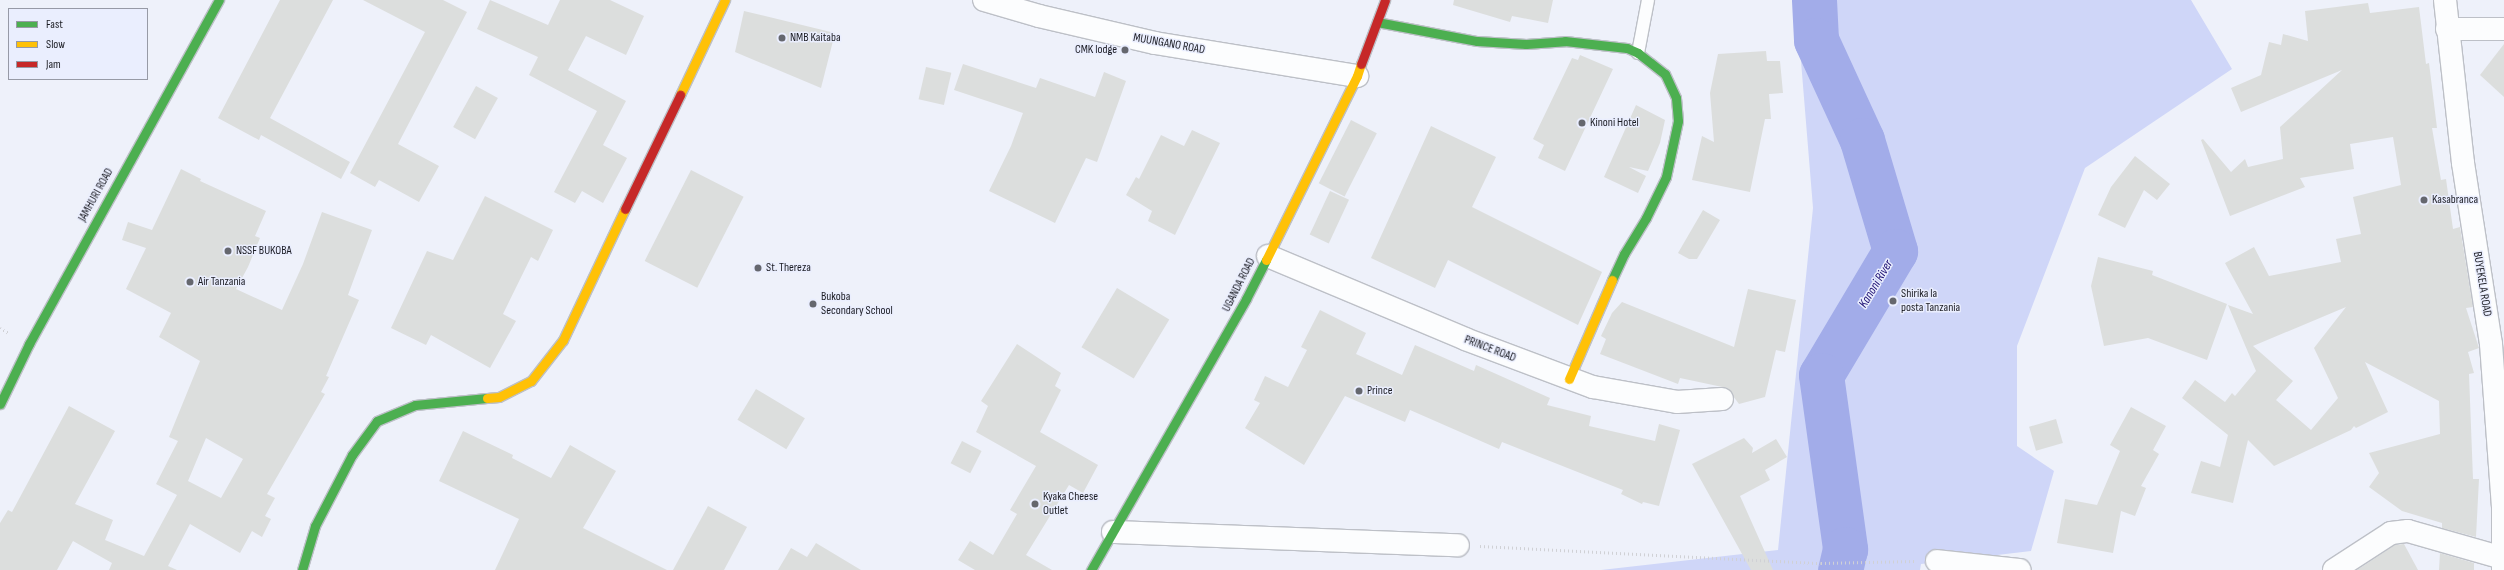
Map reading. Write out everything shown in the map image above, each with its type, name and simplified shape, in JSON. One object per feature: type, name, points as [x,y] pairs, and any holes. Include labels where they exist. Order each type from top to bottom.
[{"type":"street","name":"JAMHURI ROAD","points":[[0,404],[29,344],[219,0]]},
{"type":"street","points":[[302,570],[315,526],[352,455],[377,421],[415,405],[499,397],[531,381],[563,340],[725,0]]},
{"type":"street","name":"MUUNGANO ROAD","points":[[984,0],[1039,16],[1155,43],[1357,76]]},
{"type":"street","name":"UGANDA ROAD","points":[[1091,570],[1246,299],[1357,76],[1368,41],[1385,0]]},
{"type":"street","name":"BUYEKELA ROAD","points":[[2445,0],[2463,163],[2492,344],[2503,507],[2503,564]]},
{"type":"street","points":[[1377,22],[1477,41],[1526,44],[1565,41],[1626,48],[1638,53],[1665,74],[1676,98],[1678,121],[1666,177],[1646,218],[1624,254],[1569,379]]},
{"type":"street","points":[[2447,29],[2504,29]]},
{"type":"street","name":"PRINCE ROAD","points":[[1268,256],[1465,340],[1593,387],[1677,402],[1722,398]]},
{"type":"street","points":[[2334,570],[2390,533],[2408,531],[2503,564]]},
{"type":"street","points":[[1113,532],[1458,545]]},
{"type":"street","points":[[1937,561],[2020,570]]},
{"type":"lane","points":[[1638,53],[1648,0]]},
{"type":"path","points":[[1458,545],[1821,563],[1937,561]]},
{"type":"shaded area","points":[[1796,0],[2191,0],[2232,69],[2085,168],[2017,346],[2017,446],[2054,471],[2031,551],[1921,564],[1920,570],[1601,570],[1778,550],[1813,208]]},
{"type":"building","points":[[280,0],[333,0],[270,118],[350,162],[341,179],[261,135],[259,140],[218,118]]},
{"type":"building","points":[[363,0],[443,0],[467,12],[398,144],[439,166],[419,202],[379,180],[375,187],[350,173],[425,32]]},
{"type":"building","points":[[490,0],[548,25],[560,0],[610,0],[644,16],[626,55],[586,36],[568,70],[626,101],[603,145],[627,158],[603,203],[582,191],[575,203],[554,192],[597,111],[529,75],[538,57],[477,29]]},
{"type":"building","points":[[1454,0],[1553,0],[1548,23],[1512,16],[1510,22],[1453,5]]},
{"type":"building","points":[[2368,3],[2370,13],[2419,7],[2426,64],[2429,63],[2437,128],[2432,128],[2441,180],[2446,179],[2453,229],[2460,227],[2473,307],[2466,308],[2479,348],[2468,352],[2474,373],[2469,374],[2473,479],[2479,479],[2476,537],[2442,528],[2442,523],[2402,511],[2369,487],[2379,473],[2369,453],[2440,434],[2439,401],[2365,362],[2388,412],[2356,428],[2354,426],[2351,430],[2274,466],[2248,440],[2233,503],[2191,493],[2201,461],[2220,467],[2228,435],[2182,398],[2195,380],[2225,402],[2232,393],[2235,396],[2256,371],[2228,305],[2253,314],[2225,263],[2254,247],[2269,276],[2341,262],[2336,239],[2361,234],[2353,197],[2401,185],[2393,137],[2350,144],[2354,169],[2300,178],[2305,187],[2230,216],[2201,140],[2203,139],[2231,172],[2245,159],[2248,167],[2283,159],[2280,127],[2342,70],[2241,112],[2231,88],[2261,75],[2269,42],[2281,45],[2283,34],[2308,41],[2305,11]],"holes":[[[2346,307],[2314,348],[2338,398],[2311,430],[2276,400],[2293,381],[2253,346]]]},
{"type":"building","points":[[744,11],[835,33],[821,88],[735,52]]},
{"type":"building","points":[[2504,44],[2504,97],[2480,75]]},
{"type":"building","points":[[1766,51],[1767,61],[1780,61],[1783,93],[1769,94],[1771,119],[1765,119],[1750,192],[1692,180],[1702,136],[1714,142],[1710,93],[1718,54]]},
{"type":"building","points":[[1580,55],[1613,69],[1565,171],[1538,158],[1544,145],[1533,139],[1572,58],[1578,60]]},
{"type":"building","points":[[963,64],[1036,88],[1040,78],[1095,97],[1104,72],[1126,81],[1097,162],[1086,158],[1055,223],[989,191],[1011,146],[1023,113],[954,90]]},
{"type":"building","points":[[926,67],[951,73],[944,105],[919,99]]},
{"type":"building","points":[[476,86],[498,98],[475,139],[453,127]]},
{"type":"building","points":[[1636,105],[1665,120],[1660,143],[1648,171],[1629,167],[1646,176],[1638,193],[1604,177]]},
{"type":"building","points":[[1351,120],[1377,133],[1345,196],[1319,183]]},
{"type":"building","points":[[1431,126],[1496,157],[1472,207],[1602,272],[1578,325],[1448,260],[1435,288],[1371,258]]},
{"type":"building","points":[[1192,130],[1220,143],[1175,235],[1148,221],[1152,211],[1126,195],[1136,177],[1139,179],[1161,135],[1184,146]]},
{"type":"building","points":[[2135,156],[2170,184],[2157,200],[2144,190],[2125,228],[2098,215],[2111,187]]},
{"type":"building","points":[[181,169],[201,179],[200,181],[266,211],[255,236],[260,238],[248,267],[236,289],[282,310],[303,264],[322,212],[372,230],[348,295],[359,300],[326,376],[329,377],[321,392],[325,394],[267,494],[275,498],[265,516],[271,519],[262,537],[252,531],[240,553],[190,524],[168,566],[177,570],[109,570],[112,563],[73,541],[57,570],[0,570],[0,523],[8,510],[12,512],[69,406],[115,431],[75,504],[113,520],[105,540],[144,556],[177,495],[156,484],[178,441],[169,437],[200,361],[159,337],[171,313],[126,289],[146,248],[122,240],[128,222],[152,230]],"holes":[[[206,438],[243,459],[221,498],[188,481]]]},
{"type":"building","points":[[691,170],[744,197],[697,288],[645,261]]},
{"type":"building","points":[[1330,191],[1349,200],[1329,243],[1310,235]]},
{"type":"building","points":[[485,196],[553,230],[538,261],[531,257],[503,314],[516,321],[490,368],[431,335],[426,345],[391,328],[427,251],[453,260]]},
{"type":"building","points":[[1703,210],[1720,220],[1697,259],[1689,259],[1678,253]]},
{"type":"building","points":[[2098,257],[2153,271],[2152,275],[2227,304],[2207,360],[2148,338],[2104,346],[2091,286]]},
{"type":"building","points":[[1117,288],[1169,319],[1134,379],[1081,347]]},
{"type":"building","points":[[1748,289],[1796,300],[1785,352],[1776,350],[1765,397],[1739,404],[1727,388],[1680,378],[1678,384],[1600,354],[1606,339],[1601,336],[1612,313],[1622,302],[1734,347]]},
{"type":"building","points":[[1320,310],[1366,333],[1356,354],[1402,375],[1415,345],[1474,371],[1476,365],[1550,398],[1547,405],[1591,416],[1589,426],[1655,441],[1659,424],[1680,430],[1659,506],[1643,502],[1642,504],[1621,494],[1623,490],[1502,442],[1499,449],[1410,410],[1405,422],[1345,396],[1304,465],[1245,428],[1260,403],[1254,400],[1265,376],[1288,387],[1307,350],[1301,347]]},
{"type":"building","points":[[1017,344],[1061,373],[1055,386],[1061,390],[1040,432],[1098,465],[1083,493],[1069,485],[1026,555],[1052,570],[975,570],[958,560],[970,541],[993,555],[1017,514],[1010,510],[1036,466],[976,432],[988,406],[981,401]]},
{"type":"building","points":[[756,389],[805,418],[786,449],[737,420]]},
{"type":"building","points":[[2131,407],[2166,426],[2153,450],[2159,454],[2141,486],[2146,488],[2135,516],[2121,511],[2113,553],[2057,543],[2065,499],[2097,505],[2120,451],[2110,445]]},
{"type":"building","points":[[2056,419],[2063,443],[2036,451],[2029,427]]},
{"type":"building","points":[[463,431],[513,455],[512,458],[551,478],[570,445],[616,471],[583,528],[667,570],[495,570],[519,519],[439,481]]},
{"type":"building","points":[[1744,438],[1753,448],[1752,453],[1776,439],[1787,457],[1765,470],[1770,480],[1740,496],[1773,570],[1751,570],[1692,464]]},
{"type":"building","points":[[962,441],[982,451],[970,473],[951,463]]},
{"type":"building","points":[[708,506],[747,527],[724,570],[673,570]]},
{"type":"building","points":[[816,543],[861,570],[778,570],[791,548],[807,557]]},
{"type":"building","points":[[2404,544],[2418,570],[2357,570],[2395,545]]},
{"type":"building","points":[[2440,553],[2474,563],[2474,570],[2439,570]]},
{"type":"waterway","name":"Kanoni River","points":[[1814,0],[1816,40],[1862,140],[1895,251],[1821,375],[1845,549],[1840,570]]},
{"type":"traffic: fast","points":[[0,404],[29,344],[219,0]]},
{"type":"traffic: fast","points":[[1377,22],[1477,41],[1526,44],[1565,41],[1627,48],[1638,53],[1665,74],[1676,98],[1678,121],[1666,177],[1646,218],[1624,254],[1612,280]]},
{"type":"traffic: fast","points":[[1091,570],[1246,299],[1266,260]]},
{"type":"traffic: fast","points":[[302,570],[315,526],[352,455],[377,421],[415,405],[487,398]]},
{"type":"traffic: slow","points":[[680,95],[725,0]]},
{"type":"traffic: slow","points":[[1266,260],[1357,76],[1361,64]]},
{"type":"traffic: slow","points":[[487,398],[499,397],[531,381],[563,340],[625,209]]},
{"type":"traffic: slow","points":[[1569,379],[1612,280]]},
{"type":"traffic: jam","points":[[1361,64],[1385,0]]},
{"type":"traffic: jam","points":[[625,209],[680,95]]},
{"type":"place","name":"NMB Kaitaba","points":[[782,38]]},
{"type":"place","name":"CMK lodge","points":[[1125,50]]},
{"type":"place","name":"Kinoni Hotel","points":[[1582,123]]},
{"type":"place","name":"Kasabranca","points":[[2424,200]]},
{"type":"place","name":"NSSF BUKOBA","points":[[228,251]]},
{"type":"place","name":"St. Thereza","points":[[758,268]]},
{"type":"place","name":"Air Tanzania","points":[[190,282]]},
{"type":"place","name":"Shirika la posta Tanzania","points":[[1893,301]]},
{"type":"place","name":"Bukoba Secondary School","points":[[813,304]]},
{"type":"place","name":"Prince","points":[[1359,391]]},
{"type":"place","name":"Kyaka Cheese Outlet","points":[[1035,504]]}]
